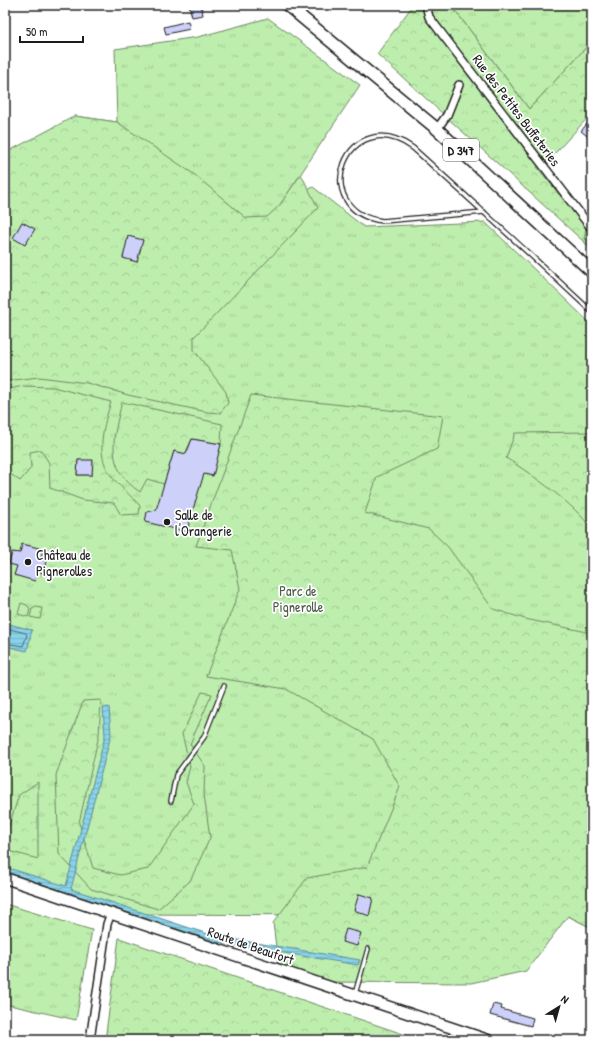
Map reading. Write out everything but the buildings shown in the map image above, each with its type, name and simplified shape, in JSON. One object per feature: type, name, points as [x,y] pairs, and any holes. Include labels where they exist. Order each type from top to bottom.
[{"type":"main road","name":"D 347","points":[[287,5],[437,129],[592,272]]},
{"type":"street","name":"Rue des Petites Buffeteries","points":[[426,5],[429,17],[592,229]]},
{"type":"street","points":[[437,129],[447,115],[459,85]]},
{"type":"street","name":"Route de Beaufort","points":[[5,878],[488,1040]]},
{"type":"street","points":[[90,1040],[107,924],[111,913]]},
{"type":"lane","points":[[484,212],[383,220],[372,219],[354,210],[347,200],[341,182],[343,162],[353,148],[369,138],[377,136],[395,138],[413,148],[484,212],[592,312]]},
{"type":"lane","points":[[171,801],[176,775],[204,737],[224,686]]},
{"type":"lane","points":[[355,995],[368,949]]},
{"type":"green space","points":[[413,5],[451,5],[529,109],[592,41],[592,113],[546,163],[537,167],[586,227],[584,242],[377,54]]},
{"type":"green space","points":[[451,5],[592,5],[592,41],[529,109]]},
{"type":"green space","name":"Parc de Pignerolle","points":[[268,18],[360,85],[280,205],[313,187],[364,227],[485,222],[592,325],[592,928],[568,916],[131,914],[5,871],[5,179],[75,116],[117,122],[115,49],[198,37]]},
{"type":"green space","points":[[75,116],[117,122],[195,175],[246,218],[267,217],[279,206],[301,174],[318,208],[194,337],[194,350],[226,392],[228,403],[220,413],[207,412],[128,395],[87,383],[39,377],[5,381],[5,155],[11,150]]},
{"type":"green space","points":[[586,227],[592,233],[592,250],[584,242]]},
{"type":"green space","points":[[23,386],[53,387],[111,402],[102,438],[105,466],[113,478],[140,506],[139,514],[121,515],[114,503],[83,500],[50,488],[49,463],[41,450],[30,452],[31,468],[20,481],[5,470],[5,390]],"holes":[[[78,460],[92,461],[92,475],[77,475]]]},
{"type":"green space","points":[[251,395],[443,416],[437,449],[377,477],[365,513],[429,529],[448,547],[493,609],[525,619],[592,633],[592,928],[568,916],[526,971],[471,983],[327,982],[278,963],[273,923],[307,878],[367,867],[400,787],[373,739],[286,689],[206,676],[240,589],[232,550],[196,546]]},
{"type":"green space","points":[[122,402],[222,424],[221,444],[192,439],[185,454],[174,451],[164,484],[147,479],[140,492],[129,483],[121,473],[116,462],[114,452],[114,440]]},
{"type":"green space","points":[[592,432],[592,529],[564,500],[506,458],[515,433]]},
{"type":"green space","points":[[21,603],[27,605],[30,609],[28,617],[18,614]]},
{"type":"green space","points":[[36,607],[42,608],[40,619],[30,617],[32,609]]},
{"type":"green space","points":[[202,692],[212,694],[190,744],[205,766],[204,794],[210,838],[190,881],[158,909],[91,889],[59,854],[56,775],[83,701],[101,700],[99,735],[79,823],[93,868],[120,875],[148,869],[194,804],[186,782],[190,766],[182,734]]},
{"type":"green space","points":[[38,782],[38,859],[5,850],[5,838],[19,795]]},
{"type":"green space","points":[[5,904],[92,930],[76,1020],[5,1004]]},
{"type":"green space","points":[[119,938],[421,1040],[105,1040]]},
{"type":"water","points":[[5,623],[32,630],[27,651],[5,646]]},
{"type":"water","points":[[109,707],[111,735],[71,889],[214,936],[360,960],[358,965],[217,942],[5,872],[5,867],[66,886],[105,736],[103,708]]},
{"type":"place","name":"Salle de l'Orangerie","points":[[167,522]]},
{"type":"place","name":"Château de Pignerolles","points":[[28,562]]}]
